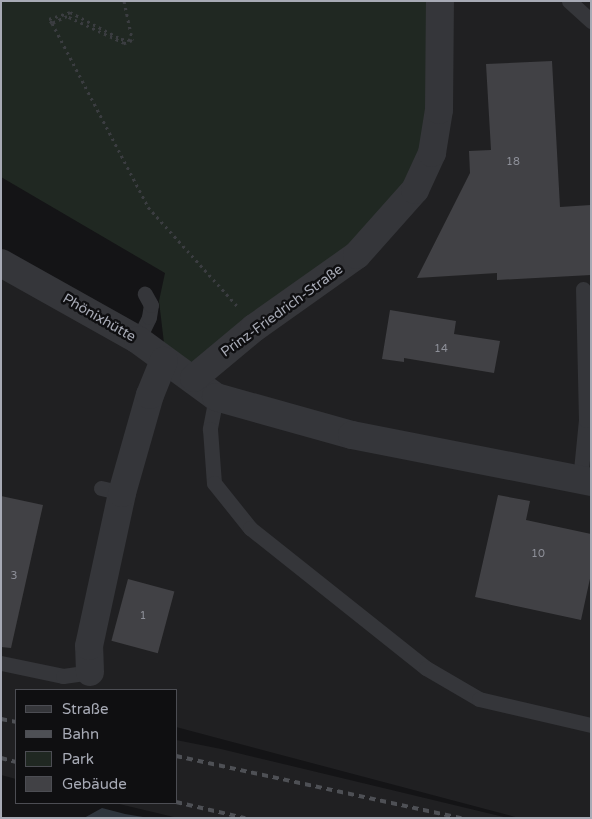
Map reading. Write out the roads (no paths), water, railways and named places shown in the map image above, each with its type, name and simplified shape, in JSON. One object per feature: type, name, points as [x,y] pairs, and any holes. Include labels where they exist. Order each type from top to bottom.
[{"type":"street","name":"Prinz-Friedrich-Straße","points":[[194,378],[254,328],[357,256],[415,190],[432,153],[439,110],[440,1]]},
{"type":"street","name":"Phönixhütte","points":[[1,263],[138,340],[164,361],[194,378]]},
{"type":"street","points":[[90,672],[89,646],[111,490],[164,361]]},
{"type":"street","points":[[194,378],[216,397],[352,435],[586,481]]},
{"type":"lane","points":[[569,1],[591,21]]},
{"type":"lane","points":[[584,289],[586,481]]},
{"type":"lane","points":[[138,340],[149,317],[151,305],[145,294]]},
{"type":"lane","points":[[216,397],[210,429],[214,482],[250,528],[426,668],[479,699],[591,725]]},
{"type":"lane","points":[[1,664],[62,676],[90,672]]},
{"type":"railway","points":[[1,719],[15,722]]},
{"type":"railway","points":[[178,756],[461,818]]},
{"type":"railway","points":[[1,758],[15,762]]},
{"type":"railway","points":[[178,802],[245,818]]}]
